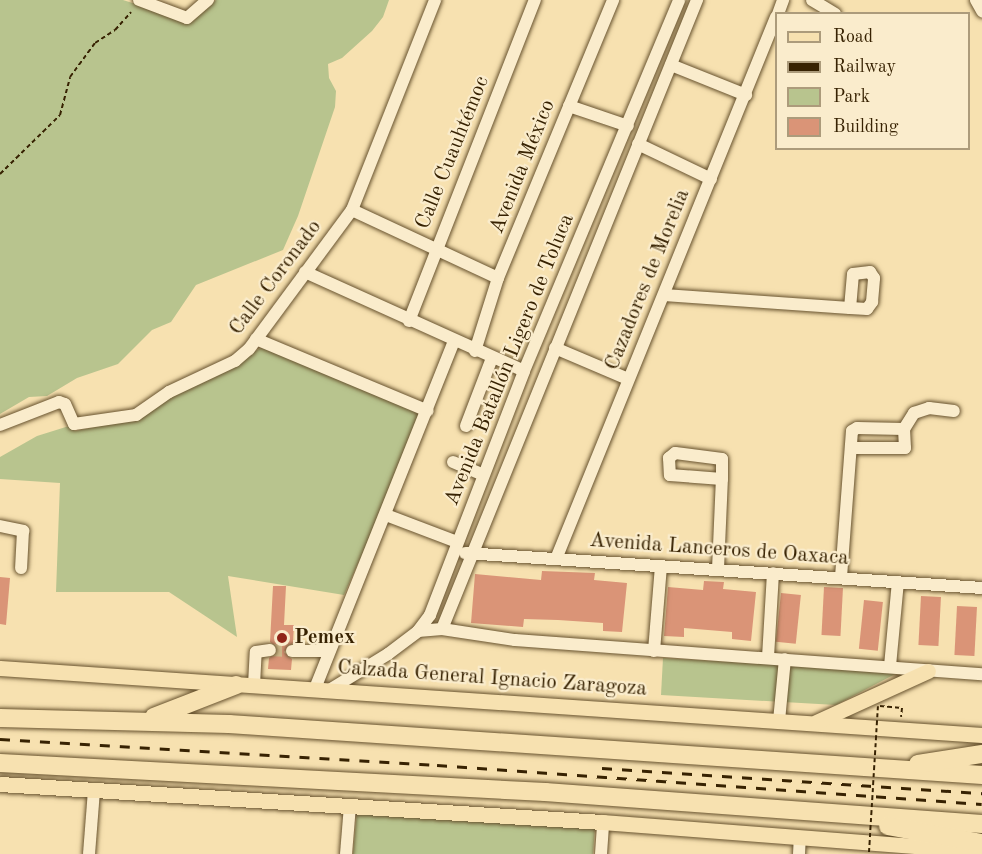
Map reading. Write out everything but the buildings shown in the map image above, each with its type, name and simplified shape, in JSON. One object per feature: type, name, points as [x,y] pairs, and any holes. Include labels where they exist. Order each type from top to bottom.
[{"type":"highway","points":[[125,723],[183,708],[236,686]]},
{"type":"highway","points":[[0,718],[229,724],[982,775]]},
{"type":"highway","points":[[884,769],[982,754]]},
{"type":"highway","points":[[0,763],[545,792],[982,824]]},
{"type":"highway","points":[[852,815],[906,831],[982,843]]},
{"type":"main road","name":"Calzada General Ignacio Zaragoza","points":[[0,668],[236,686],[255,685],[982,735]]},
{"type":"main road","points":[[813,723],[928,671]]},
{"type":"main road","points":[[0,784],[603,822],[982,851]]},
{"type":"street","points":[[139,0],[190,17],[208,0]]},
{"type":"street","name":"Calle Coronado","points":[[0,425],[59,402],[65,404],[74,424],[136,415],[169,392],[235,361],[256,339],[352,210],[435,0]]},
{"type":"street","name":"Calle Cuauhtémoc","points":[[410,321],[436,248],[535,0]]},
{"type":"street","name":"Avenida México","points":[[475,351],[498,278],[613,0]]},
{"type":"street","name":"Avenida Batallón Ligero de Toluca","points":[[320,691],[418,631],[430,615],[524,370],[679,0]]},
{"type":"street","name":"Avenida Batallón Ligero de Toluca","points":[[442,629],[698,0]]},
{"type":"street","points":[[812,0],[832,12]]},
{"type":"street","points":[[976,0],[982,11]]},
{"type":"street","name":"Cazadores de Morelia","points":[[556,559],[775,20]]},
{"type":"street","points":[[671,65],[746,95]]},
{"type":"street","points":[[569,106],[627,126]]},
{"type":"street","points":[[638,144],[711,179]]},
{"type":"street","points":[[352,210],[498,278]]},
{"type":"street","points":[[305,272],[475,351],[524,370]]},
{"type":"street","points":[[664,296],[850,308]]},
{"type":"street","points":[[256,339],[428,411]]},
{"type":"street","points":[[320,691],[329,651],[428,411],[454,341]]},
{"type":"street","points":[[555,348],[628,379]]},
{"type":"street","points":[[465,426],[492,358]]},
{"type":"street","points":[[851,448],[902,449],[904,429],[914,412],[921,410],[954,411]]},
{"type":"street","points":[[841,577],[851,448],[855,429],[904,429]]},
{"type":"street","points":[[453,462],[483,475]]},
{"type":"street","points":[[718,569],[722,480]]},
{"type":"street","points":[[386,514],[455,548]]},
{"type":"street","points":[[0,526],[23,531],[21,568]]},
{"type":"street","name":"Avenida Lanceros de Oaxaca","points":[[455,548],[471,553],[982,588]]},
{"type":"street","points":[[654,651],[662,566]]},
{"type":"street","points":[[768,657],[773,573]]},
{"type":"street","points":[[890,666],[898,582]]},
{"type":"street","points":[[418,631],[442,629],[515,640],[982,674]]},
{"type":"street","points":[[255,685],[256,652],[270,650]]},
{"type":"street","points":[[292,651],[329,651]]},
{"type":"street","points":[[779,721],[785,659]]},
{"type":"street","points":[[89,854],[94,790]]},
{"type":"street","points":[[346,854],[351,805]]},
{"type":"street","points":[[601,854],[603,822]]},
{"type":"street","points":[[799,854],[800,837]]},
{"type":"path","points":[[0,174],[60,115],[70,77],[95,43],[115,30],[131,12]]},
{"type":"path","points":[[869,852],[878,706],[902,708]]},
{"type":"green space","points":[[0,0],[123,0],[192,22],[216,0],[389,0],[383,17],[372,31],[342,58],[328,64],[329,78],[336,91],[335,107],[298,216],[283,250],[196,285],[171,322],[152,330],[118,364],[77,378],[47,396],[29,397],[0,414]]},
{"type":"green space","points":[[265,346],[425,412],[344,595],[228,576],[237,637],[169,592],[56,592],[60,483],[0,479],[0,457],[37,436],[69,426],[75,431],[141,418],[171,395]]},
{"type":"green space","points":[[663,658],[899,672],[836,705],[661,695]]},
{"type":"green space","points":[[357,811],[595,827],[593,854],[353,854]]},
{"type":"tunnel","points":[[270,650],[292,651]]},
{"type":"railway","points":[[0,739],[437,765],[982,804]]},
{"type":"railway","points":[[602,768],[982,793]]},
{"type":"place","name":"Pemex","points":[[282,638]]}]
